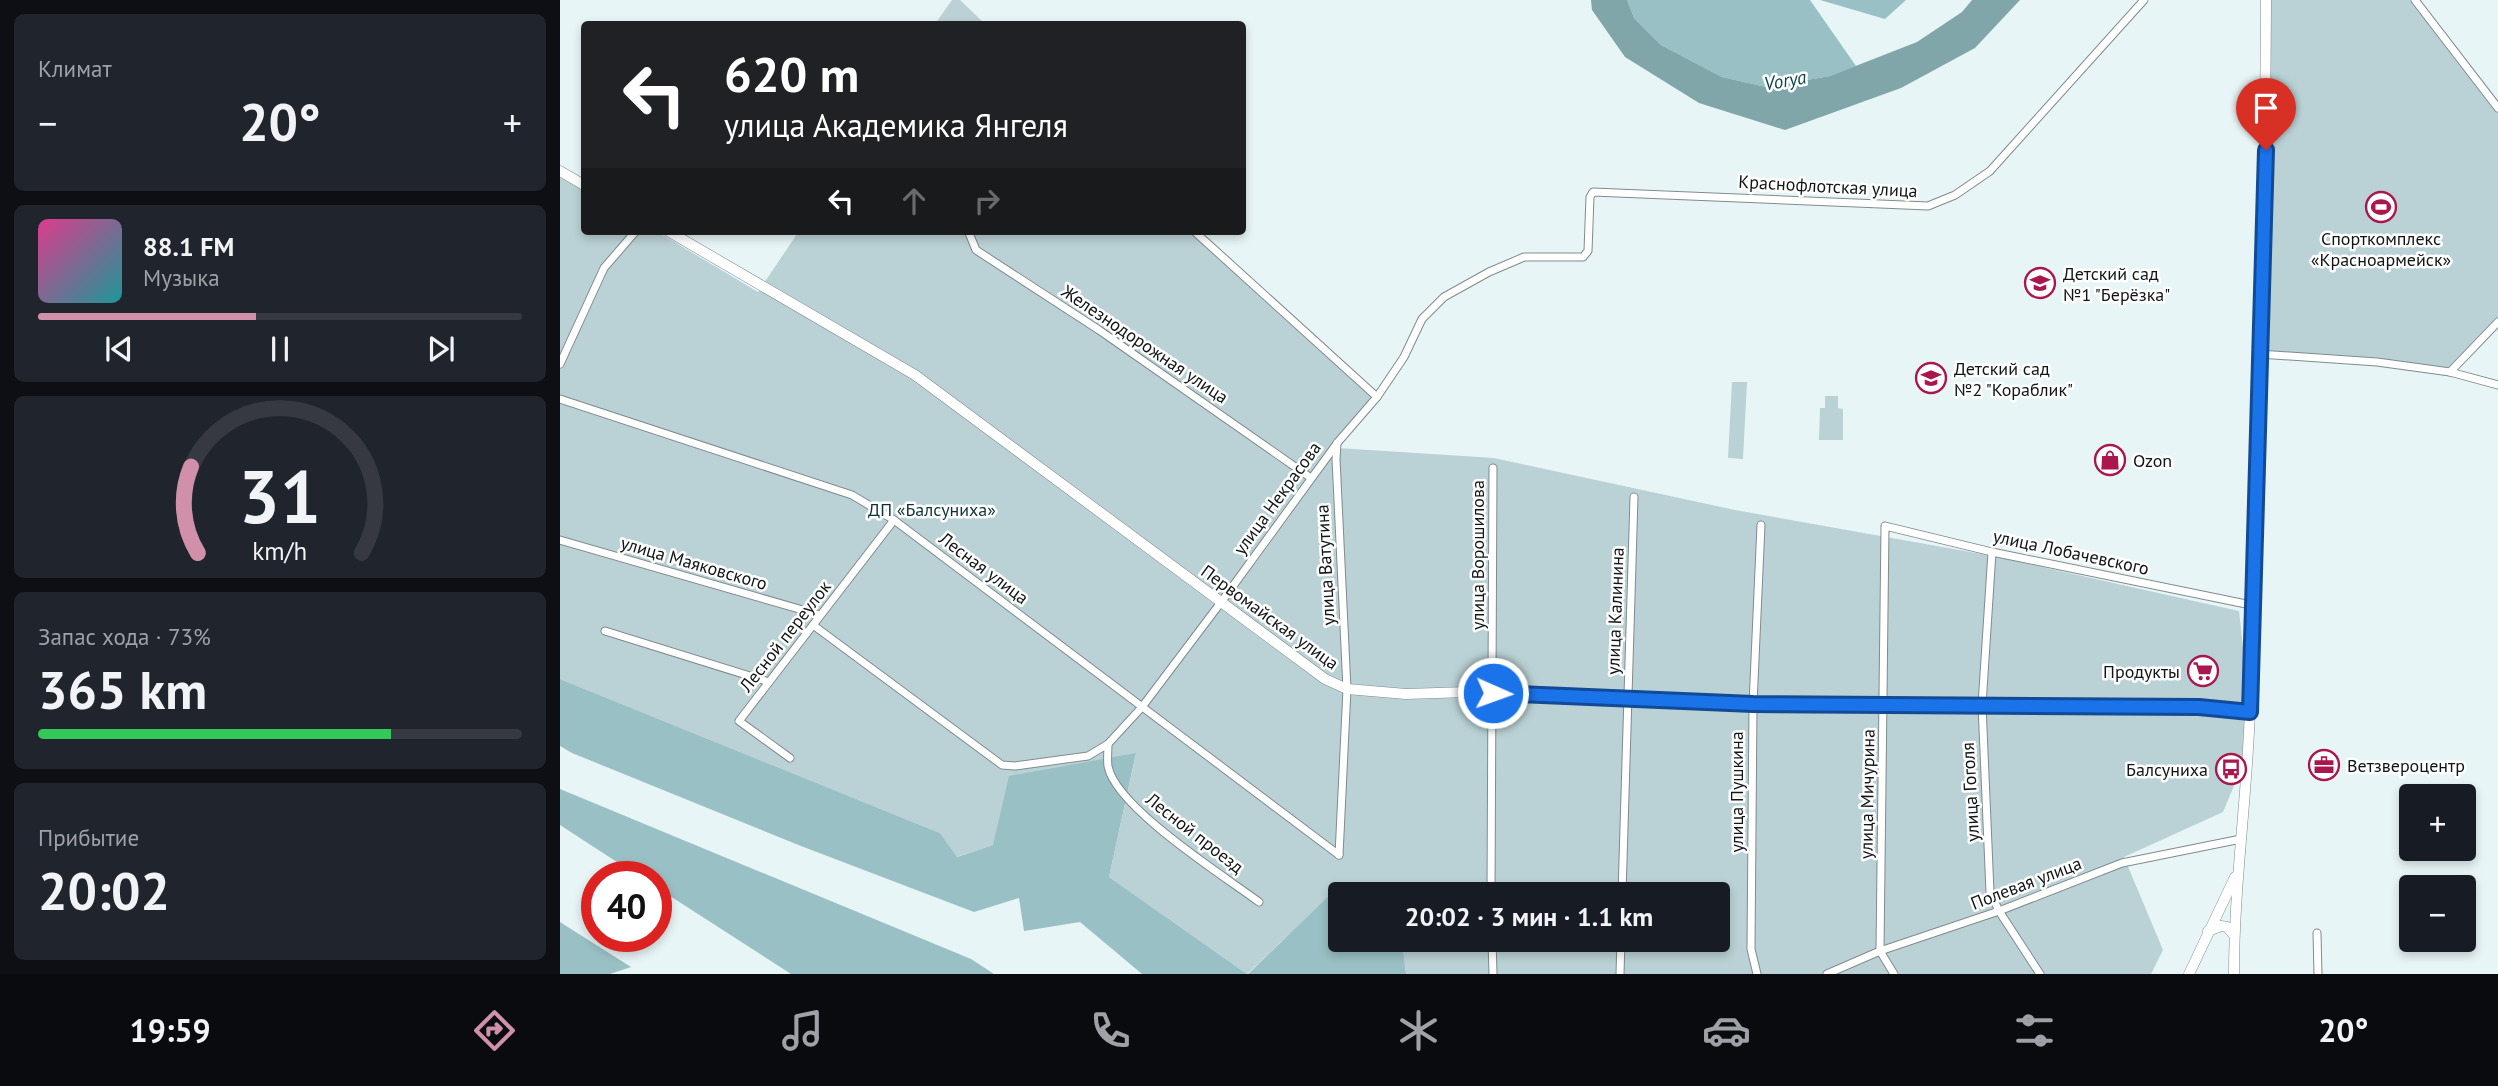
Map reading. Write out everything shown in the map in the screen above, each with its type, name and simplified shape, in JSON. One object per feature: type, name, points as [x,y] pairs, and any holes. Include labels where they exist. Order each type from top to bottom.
[{"type":"street","name":"Краснофлотская улица","points":[[1593,192],[1928,206],[1955,195],[1990,171],[2144,0]]},
{"type":"street","points":[[2234,974],[2237,873],[2250,712],[2266,150],[2266,0]]},
{"type":"street","points":[[2415,0],[2498,108]]},
{"type":"street","points":[[560,171],[581,183]]},
{"type":"street","name":"улица Некрасова","points":[[1108,744],[1142,707],[1338,442],[1377,397],[1404,357],[1422,319],[1444,297],[1489,272],[1524,257],[1586,255],[1590,197],[1593,192]]},
{"type":"street","points":[[560,364],[604,268],[633,235]]},
{"type":"street","name":"Первомайская улица","points":[[675,235],[915,375],[1325,679],[1347,688],[1406,694],[1493,693],[1753,704],[2199,707],[2250,712]]},
{"type":"street","name":"Железнодорожная улица","points":[[970,235],[976,250],[1098,330],[1311,478]]},
{"type":"street","points":[[1198,235],[1377,397]]},
{"type":"street","points":[[2449,372],[2498,323]]},
{"type":"street","points":[[2259,354],[2376,362],[2449,372],[2497,384]]},
{"type":"street","name":"Лесная улица","points":[[560,399],[852,495],[894,520],[1339,855]]},
{"type":"street","name":"улица Ватутина","points":[[1338,442],[1336,459],[1347,688],[1339,855]]},
{"type":"street","name":"улица Ворошилова","points":[[1491,882],[1493,468]]},
{"type":"street","name":"улица Калинина","points":[[1622,882],[1634,497]]},
{"type":"street","name":"Лесной переулок","points":[[790,758],[739,721],[894,520]]},
{"type":"street","name":"улица Пушкина","points":[[1757,974],[1751,949],[1753,704],[1761,525]]},
{"type":"street","name":"улица Лобачевского","points":[[1885,526],[1992,552],[2251,605]]},
{"type":"street","name":"улица Мичурина","points":[[1880,951],[1885,526]]},
{"type":"street","name":"улица Маяковского","points":[[562,543],[820,615]]},
{"type":"street","name":"улица Гоголя","points":[[1992,552],[1982,705],[1990,892],[1999,911],[2040,974]]},
{"type":"street","points":[[813,625],[1002,765],[1015,766],[1088,756],[1108,744]]},
{"type":"street","points":[[605,631],[769,682]]},
{"type":"street","name":"Лесной проезд","points":[[1108,744],[1108,766],[1119,790],[1138,812],[1259,902]]},
{"type":"street","name":"Полевая улица","points":[[1827,974],[1880,951],[1999,911],[2122,863],[2241,839]]},
{"type":"street","points":[[2189,974],[2237,873]]},
{"type":"street","points":[[2208,932],[2221,926],[2227,927],[2234,935]]},
{"type":"street","points":[[2317,933],[2318,974]]},
{"type":"street","points":[[1880,951],[1894,974]]},
{"type":"street","points":[[1492,952],[1493,974]]},
{"type":"street","points":[[1620,974],[1621,952]]},
{"type":"green space","points":[[952,0],[960,0],[982,21],[937,21]]},
{"type":"green space","name":"Спорткомплекс «Красноармейск»","points":[[2267,0],[2415,0],[2498,108],[2498,322],[2450,372],[2259,354]]},
{"type":"green space","name":"ДП «Балсуниха»","points":[[560,175],[581,187],[581,235],[663,235],[758,292],[796,235],[1200,235],[1375,393],[1338,448],[1494,458],[1735,510],[1993,556],[2239,611],[2250,712],[2246,757],[2223,812],[2124,857],[2163,950],[2151,974],[1406,974],[1403,952],[1730,952],[1730,882],[1328,882],[1328,898],[1247,974],[1109,877],[1136,754],[993,845],[956,857],[940,833],[560,679]]},
{"type":"green space","points":[[1732,382],[1747,382],[1743,459],[1728,458]]},
{"type":"green space","points":[[1825,396],[1838,396],[1838,408],[1843,409],[1843,440],[1819,440],[1820,408],[1825,408]]},
{"type":"shaded area","points":[[1591,0],[1627,0],[1634,18],[1661,45],[1722,77],[1766,87],[1830,76],[1917,42],[1962,12],[1972,0],[2020,0],[1975,48],[1901,88],[1785,130],[1699,103],[1625,57],[1592,10]]},
{"type":"shaded area","points":[[1627,0],[1810,0],[1856,66],[1830,76],[1766,87],[1722,77],[1661,45],[1634,18]]},
{"type":"shaded area","points":[[1820,0],[1906,0],[1885,19]]},
{"type":"shaded area","points":[[560,679],[940,833],[957,857],[993,845],[1009,776],[1136,753],[1109,877],[1247,974],[1142,974],[1080,922],[1024,931],[1019,898],[974,912],[801,846],[572,753],[560,746]]},
{"type":"shaded area","points":[[560,789],[971,959],[994,974],[791,974],[672,897],[672,861],[615,861],[560,825]]},
{"type":"shaded area","points":[[1328,897],[1328,952],[1403,952],[1406,974],[1248,974]]},
{"type":"shaded area","points":[[560,922],[581,935],[581,952],[607,952],[631,967],[610,974],[560,974]]},
{"type":"place","name":"Спорткомплекс «Красноармейск»","points":[[2381,207]]},
{"type":"place","name":"Детский сад №1 \"Берёзка\"","points":[[2040,283]]},
{"type":"place","name":"Детский сад №2 \"Кораблик\"","points":[[1931,378]]},
{"type":"place","name":"Ozon","points":[[2110,460]]},
{"type":"place","name":"Продукты","points":[[2203,671]]},
{"type":"place","name":"Ветзвероцентр","points":[[2324,765]]},
{"type":"place","name":"Балсуниха","points":[[2231,769]]},
{"type":"route","points":[[1493,693],[1753,704],[2199,707],[2250,712],[2266,150]]},
{"type":"water label","name":"Vorya","points":[[1785,80]]}]
